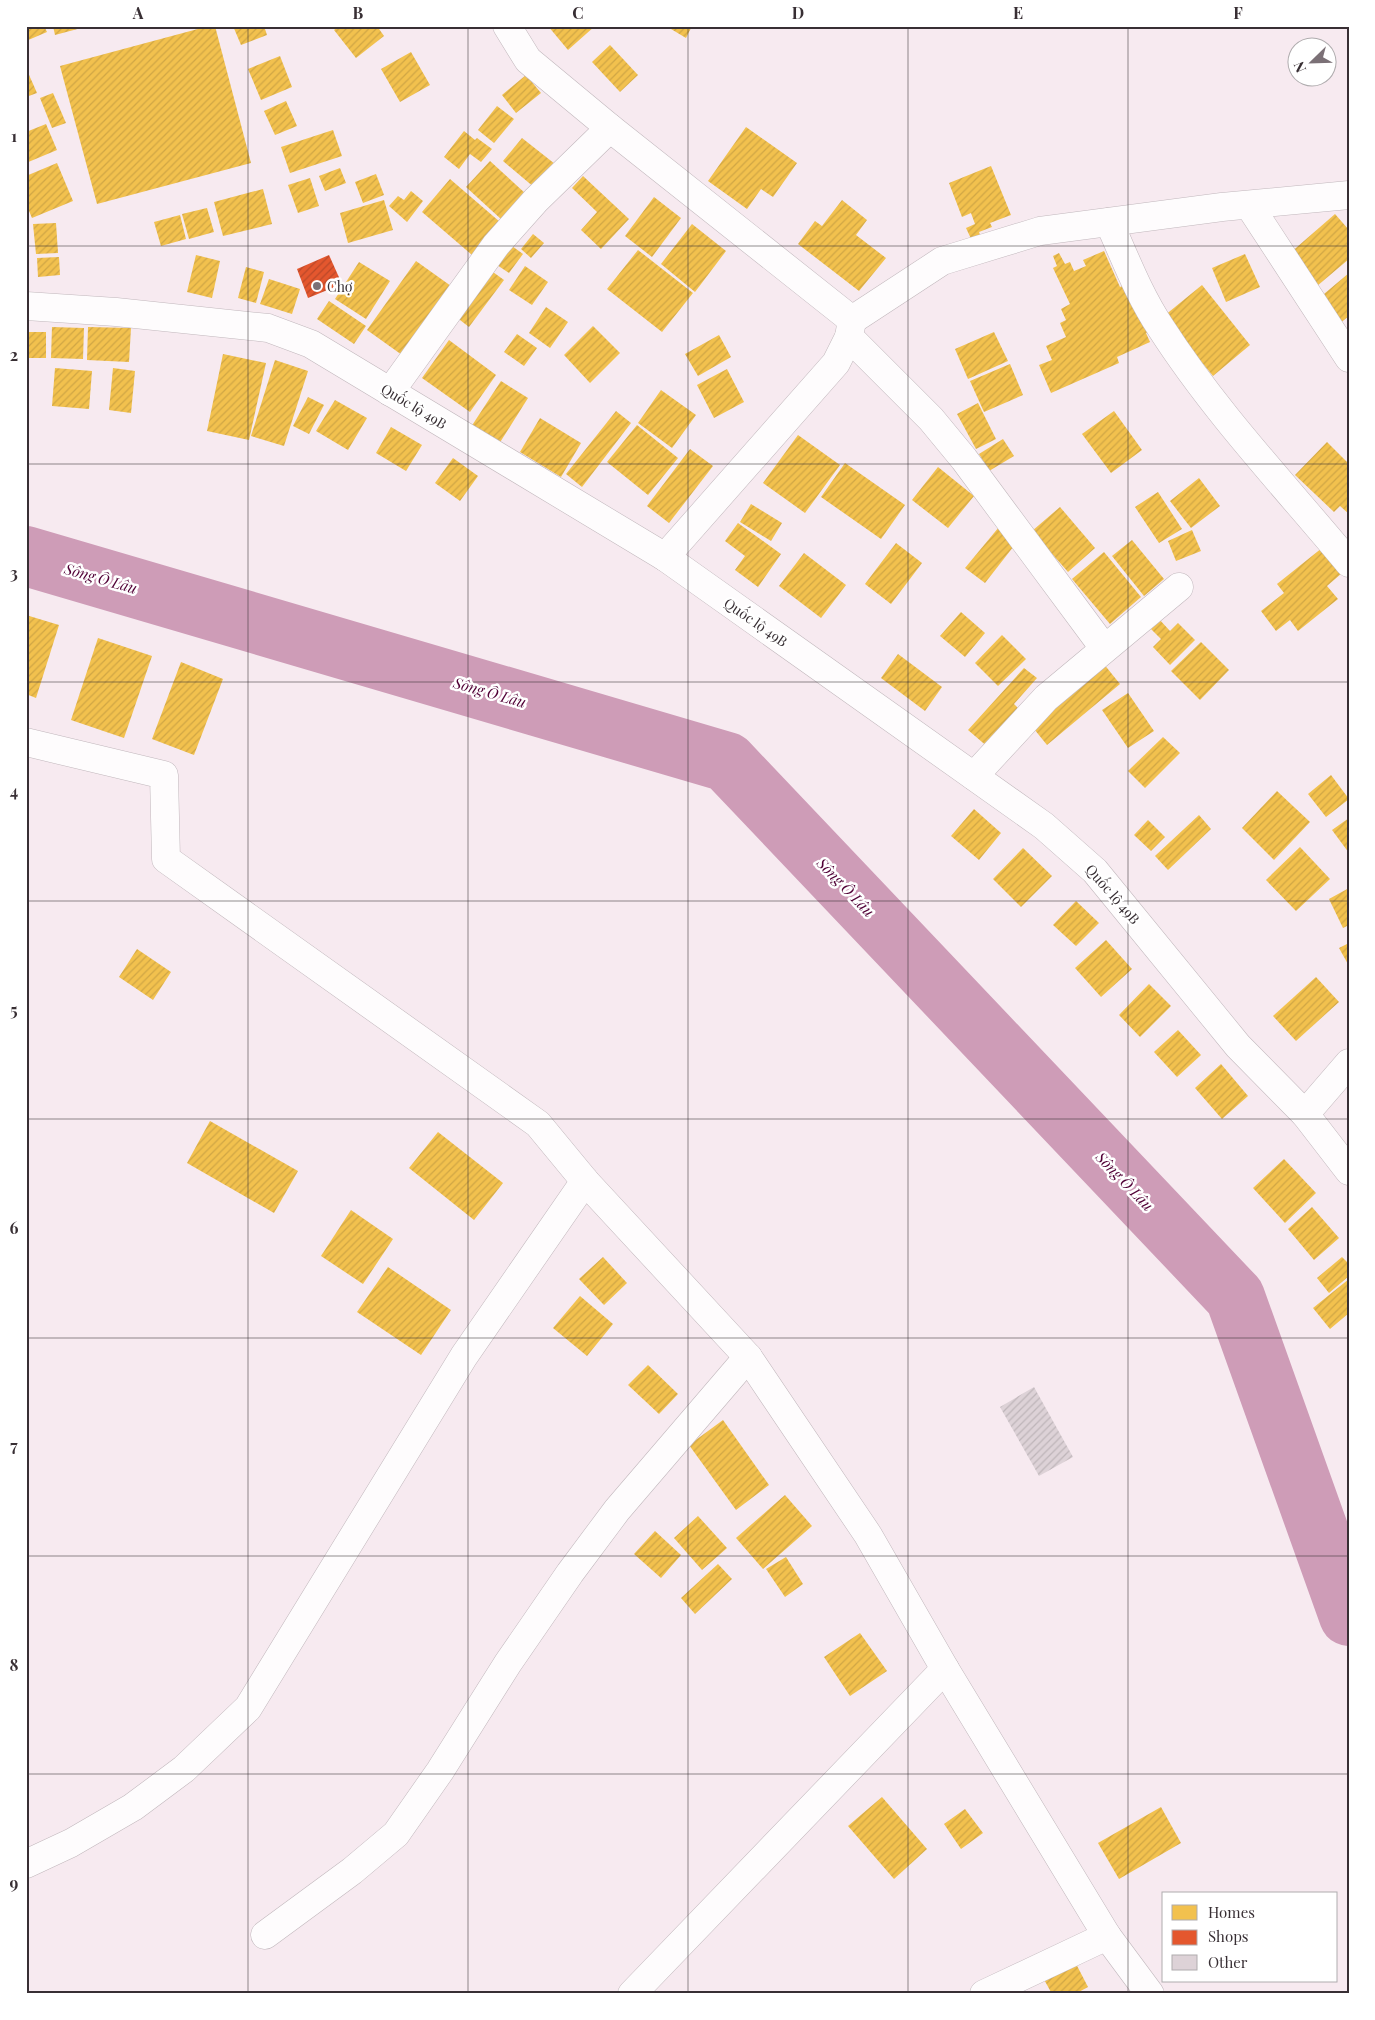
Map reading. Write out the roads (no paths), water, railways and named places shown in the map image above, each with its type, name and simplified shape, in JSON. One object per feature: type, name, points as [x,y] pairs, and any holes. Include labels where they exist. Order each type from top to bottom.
[{"type":"street","points":[[507,26],[528,60],[851,328],[964,459],[1104,648]]},
{"type":"street","points":[[390,392],[496,244],[536,200],[610,128]]},
{"type":"street","points":[[665,557],[836,363],[851,328],[942,260],[1040,231],[1222,206],[1349,195]]},
{"type":"street","points":[[1249,205],[1349,358]]},
{"type":"street","points":[[1109,222],[1140,292],[1160,327],[1187,366],[1225,416],[1349,563]]},
{"type":"street","name":"Quốc lộ 49B","points":[[26,306],[116,312],[268,328],[311,344],[665,557],[1044,826],[1095,871],[1238,1046],[1304,1114],[1349,1171]]},
{"type":"street","points":[[974,776],[1046,698],[1179,587]]},
{"type":"street","points":[[26,742],[164,775],[166,859],[538,1124],[585,1181],[748,1357],[868,1535],[945,1669],[1108,1936],[1150,1994]]},
{"type":"street","points":[[1304,1114],[1349,1064]]},
{"type":"street","points":[[26,1864],[71,1843],[134,1807],[184,1770],[248,1708],[464,1356],[585,1181]]},
{"type":"street","points":[[265,1934],[352,1871],[396,1834],[440,1771],[508,1663],[570,1573],[617,1510],[748,1357]]},
{"type":"street","points":[[632,1994],[945,1669]]},
{"type":"street","points":[[984,1994],[1108,1936]]},
{"type":"waterway","name":"Sông Ô Lâu","points":[[26,556],[727,762],[1235,1297],[1349,1616]]},
{"type":"place","name":"Chợ","points":[[317,286]]}]
